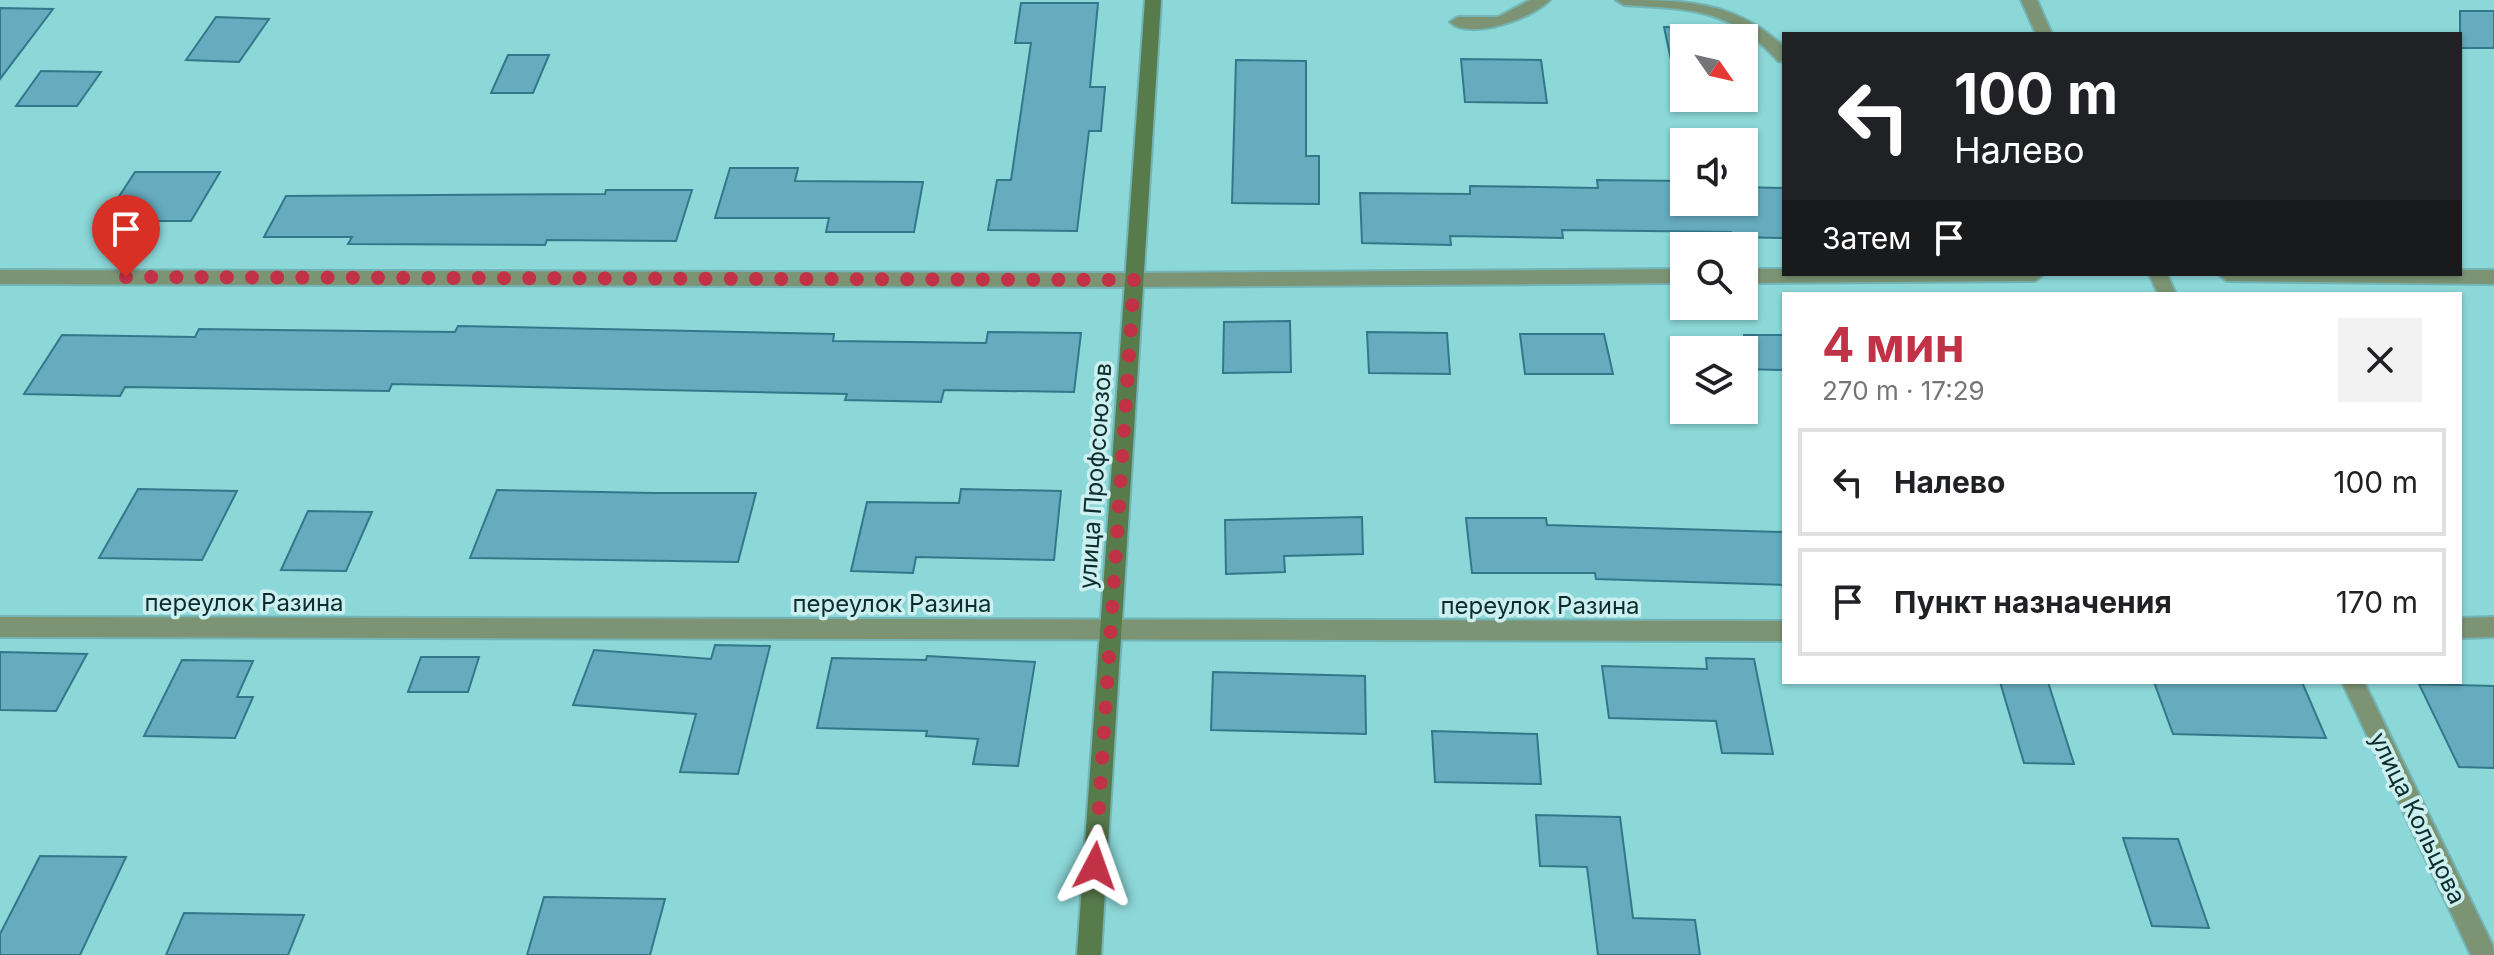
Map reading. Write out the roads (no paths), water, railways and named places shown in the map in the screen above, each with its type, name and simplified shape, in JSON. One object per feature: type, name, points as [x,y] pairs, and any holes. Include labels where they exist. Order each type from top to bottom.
[{"type":"street","name":"улица Профсоюзов","points":[[1089,955],[1153,0]]},
{"type":"street","points":[[1458,22],[1501,22],[1542,0]]},
{"type":"street","points":[[1624,0],[1729,10],[1748,18],[1782,54]]},
{"type":"street","points":[[2029,0],[2043,32]]},
{"type":"street","points":[[0,277],[1134,280],[1670,276]]},
{"type":"street","points":[[1758,276],[1782,276]]},
{"type":"street","points":[[2405,276],[2494,277]]},
{"type":"street","name":"переулок Разина","points":[[0,627],[1782,631]]},
{"type":"street","points":[[2462,628],[2494,627]]},
{"type":"street","name":"улица Кольцова","points":[[2354,684],[2484,955]]}]
